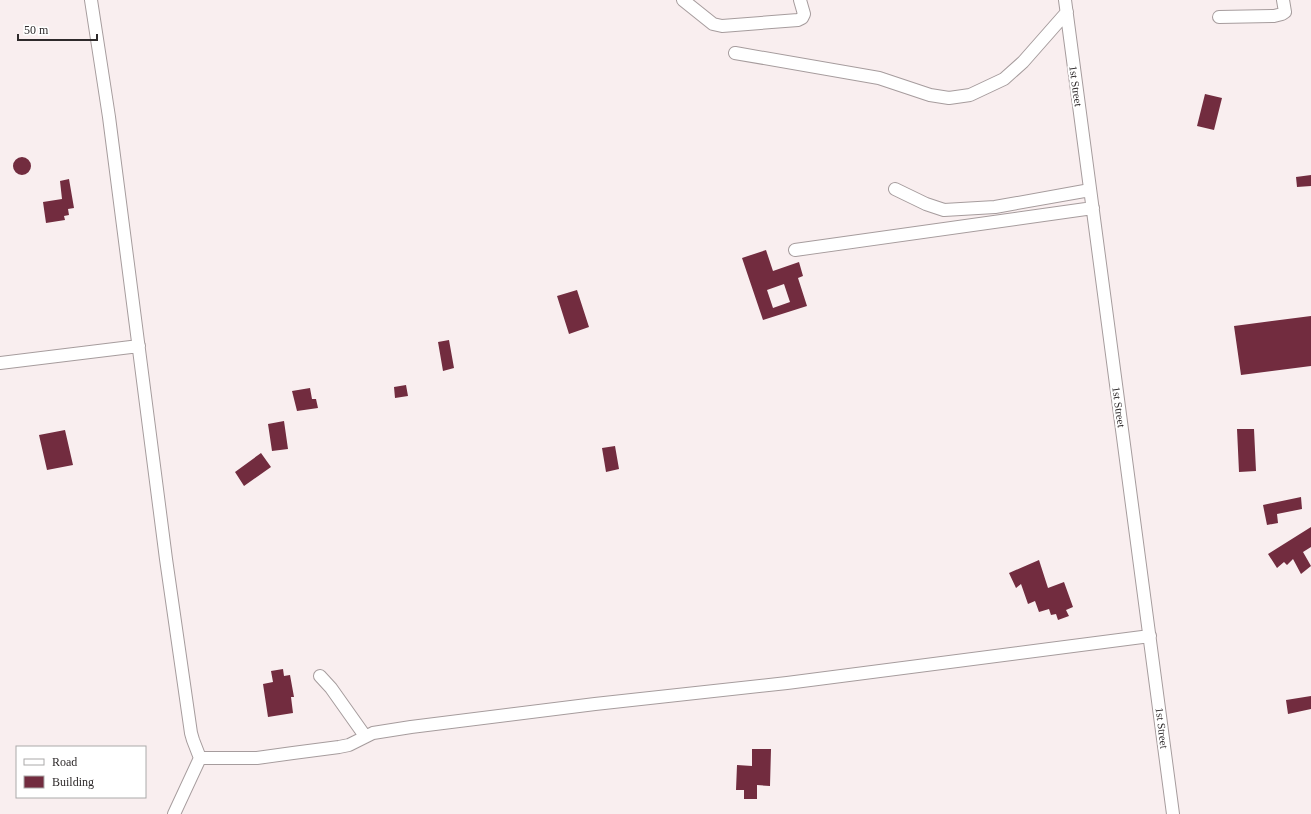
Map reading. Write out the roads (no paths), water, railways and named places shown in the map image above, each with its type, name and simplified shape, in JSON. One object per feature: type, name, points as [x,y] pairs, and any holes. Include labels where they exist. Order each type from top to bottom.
[{"type":"street","points":[[91,0],[110,118],[165,551],[191,732],[200,758],[174,814]]},
{"type":"street","points":[[683,0],[713,24],[722,26],[798,20],[802,18],[804,14],[800,0]]},
{"type":"street","name":"1st Street","points":[[1065,0],[1173,814]]},
{"type":"street","points":[[1220,16],[1274,16],[1282,14],[1285,12],[1283,0]]},
{"type":"street","points":[[735,53],[879,78],[930,95],[949,98],[970,95],[1004,79],[1023,62],[1067,12]]},
{"type":"street","points":[[895,190],[926,204],[944,210],[995,207],[1090,190]]},
{"type":"street","points":[[795,250],[1093,208]]},
{"type":"street","points":[[0,364],[139,346]]},
{"type":"street","points":[[200,758],[257,758],[339,747],[374,733],[595,704],[795,682],[1150,636]]},
{"type":"street","points":[[320,676],[331,688],[365,736]]}]
